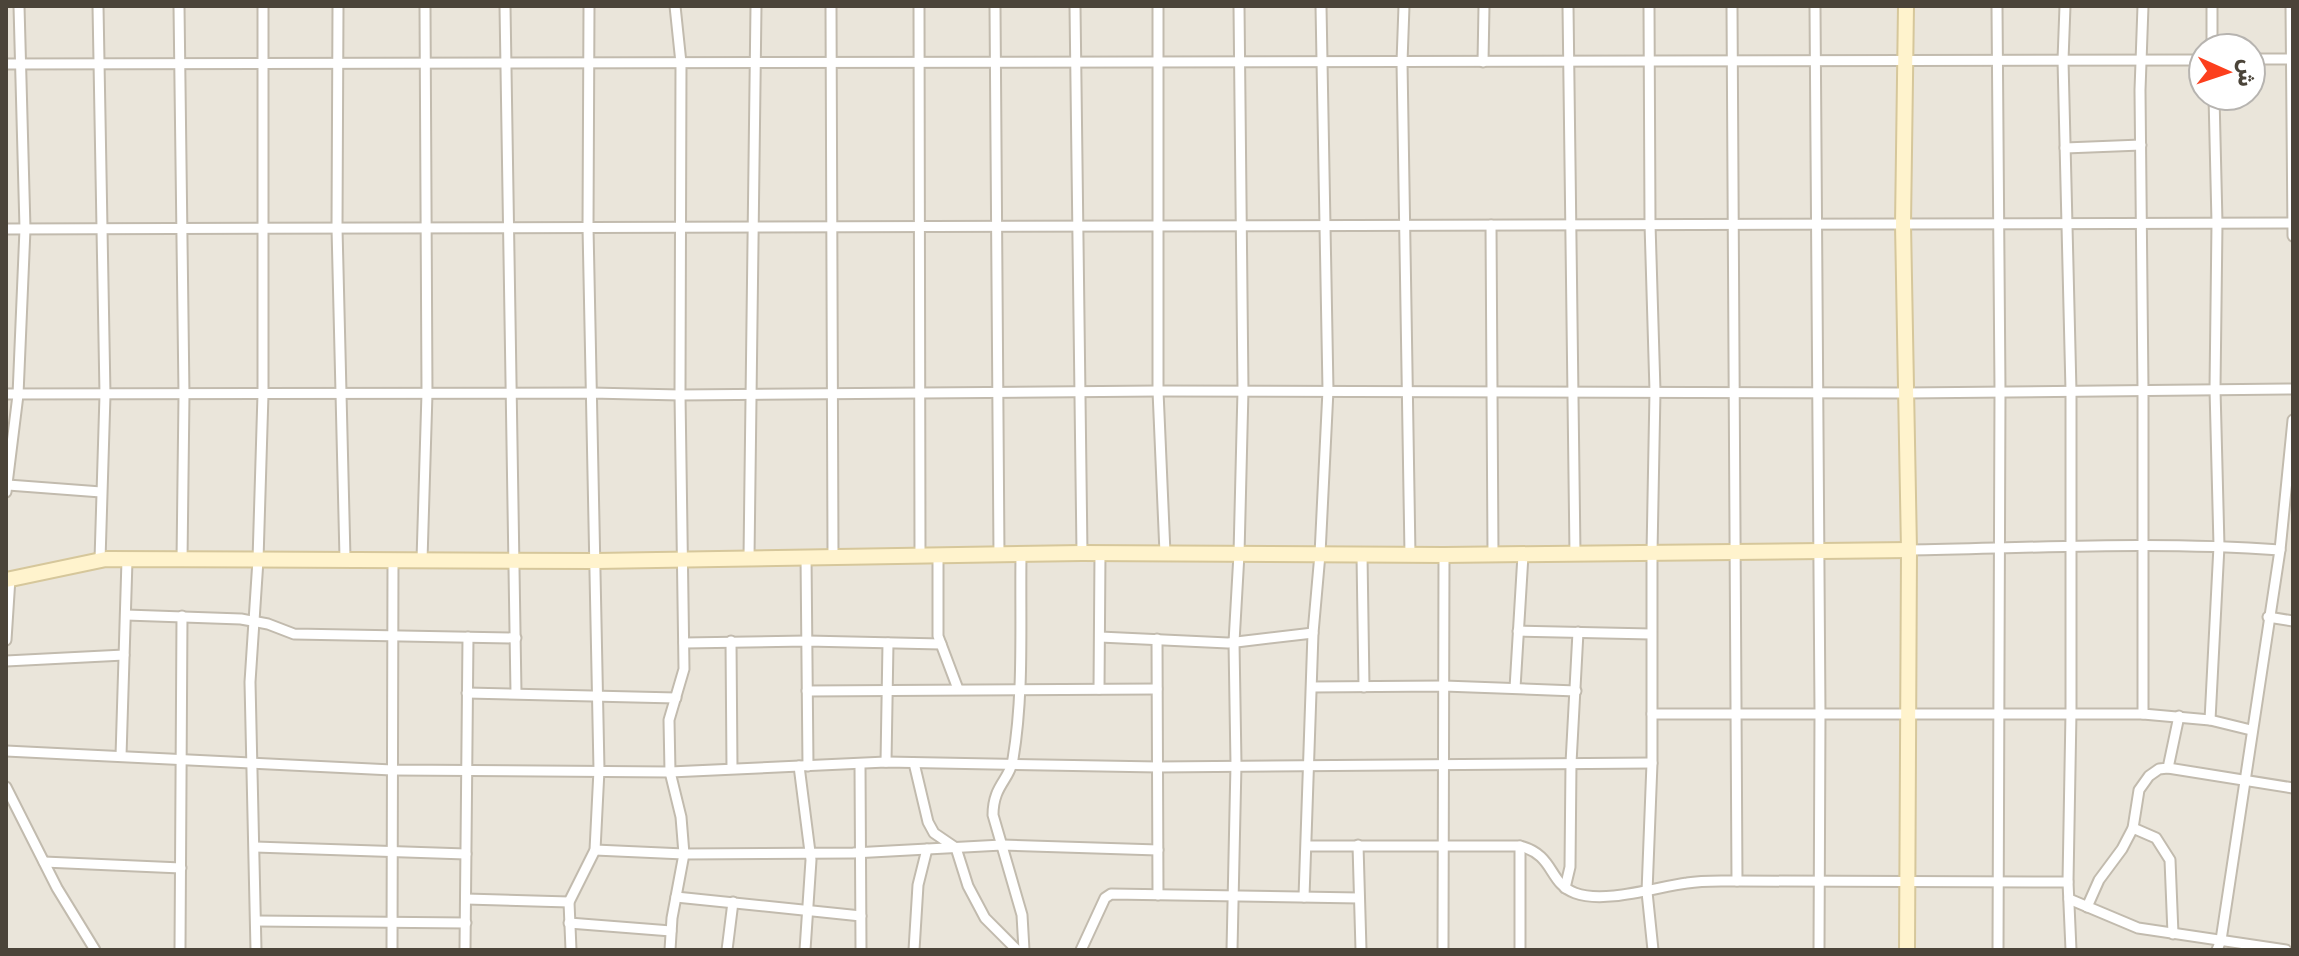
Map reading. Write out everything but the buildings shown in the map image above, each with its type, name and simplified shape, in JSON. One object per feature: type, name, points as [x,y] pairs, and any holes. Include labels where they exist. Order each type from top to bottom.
[{"type":"street","points":[[19,6],[25,229],[18,395],[7,488],[101,492]]},
{"type":"street","points":[[98,6],[105,395],[100,560]]},
{"type":"street","points":[[179,6],[184,395],[182,561]]},
{"type":"street","points":[[256,950],[251,667],[263,394],[263,6]]},
{"type":"street","points":[[338,6],[337,228],[345,558]]},
{"type":"street","points":[[422,560],[428,228],[425,6]]},
{"type":"street","points":[[505,6],[516,693]]},
{"type":"street","points":[[571,950],[569,902],[595,850],[599,770],[588,227],[589,6]]},
{"type":"street","points":[[670,950],[684,854],[681,817],[670,772],[669,720],[682,679],[684,643],[680,395],[681,63],[675,6]]},
{"type":"street","points":[[749,557],[756,6]]},
{"type":"street","points":[[831,6],[833,556]]},
{"type":"street","points":[[919,6],[920,555]]},
{"type":"street","points":[[995,6],[999,556]]},
{"type":"street","points":[[1075,6],[1082,553]]},
{"type":"street","points":[[1158,6],[1158,391],[1165,553]]},
{"type":"street","points":[[1232,950],[1236,764],[1234,642],[1243,390],[1239,6]]},
{"type":"street","points":[[1304,897],[1313,633],[1328,390],[1321,6]]},
{"type":"street","points":[[1404,6],[1402,62],[1410,555]]},
{"type":"street","points":[[1483,62],[1484,6]]},
{"type":"street","points":[[1568,6],[1575,554]]},
{"type":"street","points":[[1649,6],[1655,391],[1652,763],[1647,892],[1653,950]]},
{"type":"street","points":[[1732,6],[1737,881]]},
{"type":"street","points":[[1815,6],[1819,950]]},
{"type":"street","points":[[1906,6],[1903,224],[1909,550],[1907,950]]},
{"type":"street","points":[[1997,6],[2000,391],[1998,950]]},
{"type":"street","points":[[2065,6],[2063,60],[2071,391],[2068,882],[2071,950]]},
{"type":"street","points":[[2143,6],[2143,714]]},
{"type":"street","points":[[2212,6],[2212,32]]},
{"type":"street","points":[[2291,6],[2293,236]]},
{"type":"street","points":[[2267,59],[2292,59]]},
{"type":"street","points":[[6,64],[2187,61]]},
{"type":"street","points":[[2210,720],[2219,546],[2214,112]]},
{"type":"street","points":[[2065,148],[2141,145]]},
{"type":"street","points":[[6,229],[2291,223]]},
{"type":"street","points":[[1491,225],[1493,554]]},
{"type":"street","points":[[6,394],[998,394],[1243,390],[1906,393],[2293,389]]},
{"type":"street","points":[[2219,945],[2268,617],[2288,516],[2293,420]]},
{"type":"street","points":[[6,640],[8,579],[100,560],[345,558],[596,561],[1082,553],[1523,555],[2144,545],[2280,550]]},
{"type":"street","points":[[1099,689],[1100,553]]},
{"type":"street","points":[[938,555],[938,636],[950,661],[958,689]]},
{"type":"street","points":[[1362,555],[1364,687]]},
{"type":"street","points":[[1443,950],[1444,555]]},
{"type":"street","points":[[1515,688],[1523,555]]},
{"type":"street","points":[[805,950],[810,853],[804,766],[806,556]]},
{"type":"street","points":[[1021,556],[1019,689],[1013,763],[997,788],[993,806],[1022,915],[1024,950]]},
{"type":"street","points":[[392,950],[393,559]]},
{"type":"street","points":[[121,756],[127,560]]},
{"type":"street","points":[[126,615],[255,621],[294,634],[516,638]]},
{"type":"street","points":[[180,950],[182,616]]},
{"type":"street","points":[[2268,617],[2293,621]]},
{"type":"street","points":[[1518,631],[1651,634]]},
{"type":"street","points":[[1565,888],[1570,867],[1571,763],[1578,632]]},
{"type":"street","points":[[1100,637],[1234,642],[1313,633]]},
{"type":"street","points":[[465,950],[468,637]]},
{"type":"street","points":[[1157,639],[1158,895]]},
{"type":"street","points":[[731,641],[732,768]]},
{"type":"street","points":[[684,643],[807,641],[941,644]]},
{"type":"street","points":[[886,762],[888,643]]},
{"type":"street","points":[[6,661],[124,655]]},
{"type":"street","points":[[1312,687],[1444,686],[1576,691]]},
{"type":"street","points":[[807,691],[1157,689]]},
{"type":"street","points":[[467,693],[676,698]]},
{"type":"street","points":[[1652,714],[2071,712],[2179,716],[2251,730]]},
{"type":"street","points":[[2168,768],[2179,716]]},
{"type":"street","points":[[6,751],[392,770],[670,772],[886,762],[1158,767],[1652,763]]},
{"type":"street","points":[[914,763],[928,822],[934,833],[956,848],[968,886],[985,918],[1017,950]]},
{"type":"street","points":[[860,764],[861,950]]},
{"type":"street","points":[[2087,907],[2099,880],[2133,828],[2139,790],[2149,776],[2159,769],[2293,788]]},
{"type":"street","points":[[6,787],[44,862],[95,950]]},
{"type":"street","points":[[2133,828],[2156,838],[2170,860],[2173,934]]},
{"type":"street","points":[[595,850],[684,854],[860,853],[1002,845],[1158,850]]},
{"type":"street","points":[[1358,845],[1361,950]]},
{"type":"street","points":[[1307,846],[1520,846],[1544,858],[1565,888],[1584,895],[1647,892],[1688,882],[2068,882]]},
{"type":"street","points":[[1520,846],[1520,950]]},
{"type":"street","points":[[255,847],[466,854]]},
{"type":"street","points":[[914,950],[918,885],[927,849]]},
{"type":"street","points":[[44,862],[181,868]]},
{"type":"street","points":[[1081,950],[1107,895],[1359,898]]},
{"type":"street","points":[[676,897],[861,916]]},
{"type":"street","points":[[466,899],[569,902]]},
{"type":"street","points":[[2069,899],[2125,924],[2219,945],[2286,950]]},
{"type":"street","points":[[727,950],[733,902]]},
{"type":"street","points":[[256,921],[466,923]]},
{"type":"street","points":[[569,923],[671,931]]},
{"type":"shaded area","points":[[6,6],[2293,6],[2293,950],[6,950]]}]
